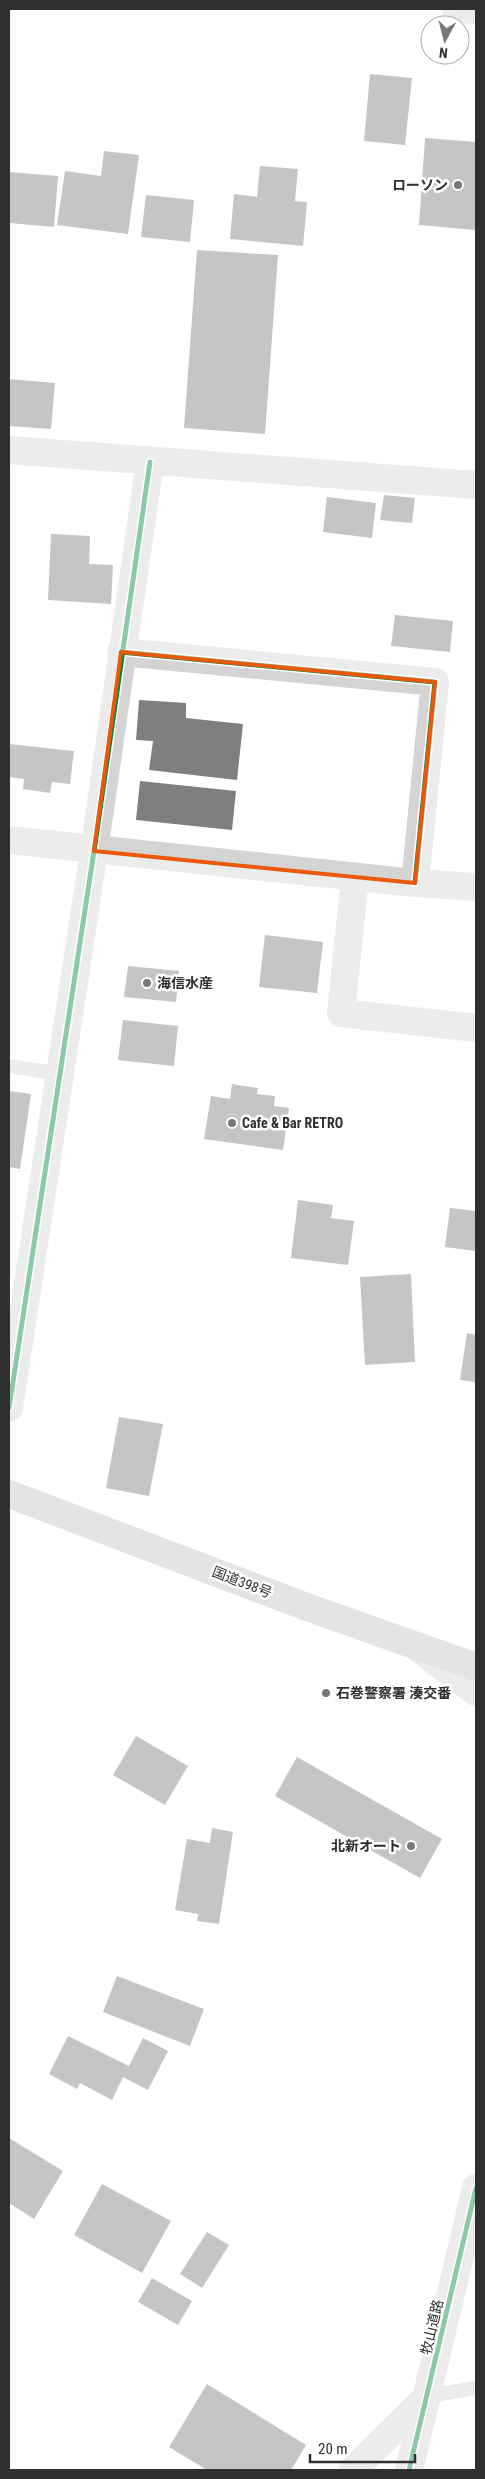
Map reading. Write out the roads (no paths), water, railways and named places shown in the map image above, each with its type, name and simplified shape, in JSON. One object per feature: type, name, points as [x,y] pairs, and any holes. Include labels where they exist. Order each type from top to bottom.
[{"type":"highway","name":"国道398号","points":[[9,1494],[298,1604],[476,1667]]},
{"type":"street","points":[[456,9],[476,10]]},
{"type":"street","points":[[9,450],[476,485]]},
{"type":"street","points":[[9,1408],[94,850],[121,652],[150,462]]},
{"type":"street","points":[[121,652],[435,682],[415,884]]},
{"type":"street","points":[[9,840],[415,884],[476,887]]},
{"type":"street","points":[[355,877],[341,1013],[476,1028]]},
{"type":"street","points":[[416,1646],[476,1692]]},
{"type":"street","name":"牧山道路","points":[[409,2470],[476,2188]]},
{"type":"street","points":[[353,2470],[428,2396]]},
{"type":"lane","points":[[9,1066],[60,1074]]},
{"type":"lane","points":[[428,2396],[476,2388]]},
{"type":"place","name":"ローソン","points":[[458,185]]},
{"type":"place","name":"海信水産","points":[[147,983]]},
{"type":"place","name":"Cafe & Bar RETRO","points":[[232,1123]]},
{"type":"place","name":"石巻警察署 湊交番","points":[[326,1693]]},
{"type":"place","name":"北新オート","points":[[411,1846]]}]
